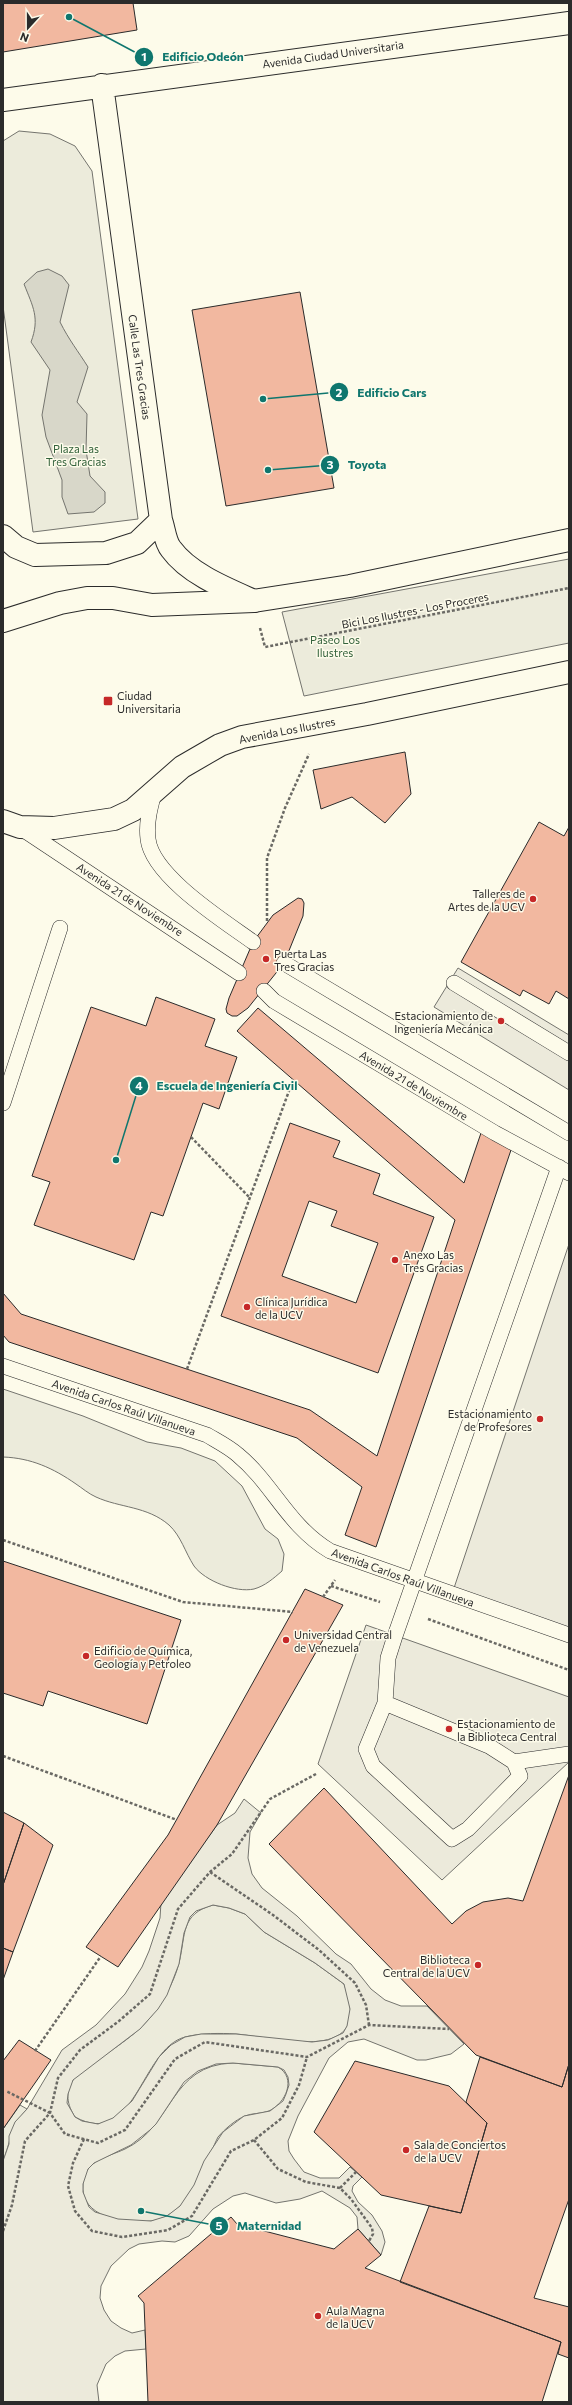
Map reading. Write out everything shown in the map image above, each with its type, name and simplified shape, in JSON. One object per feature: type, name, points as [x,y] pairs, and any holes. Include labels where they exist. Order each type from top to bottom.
[{"type":"street","name":"Avenida Ciudad Universitaria","points":[[3,100],[102,85],[569,23]]},
{"type":"street","name":"Calle Las Tres Gracias","points":[[102,85],[161,520],[170,549],[192,568],[215,583],[254,601]]},
{"type":"street","points":[[3,536],[16,547],[35,555],[106,553],[137,543],[161,520]]},
{"type":"street","points":[[3,621],[60,603],[87,598],[113,598],[152,605],[254,601],[350,586],[569,540]]},
{"type":"street","name":"Avenida Los Ilustres","points":[[11,824],[54,828],[114,819],[133,810],[182,767],[220,745],[242,737],[323,723],[569,672]]},
{"type":"lane","points":[[154,793],[148,817],[148,840],[158,860],[170,878],[196,900],[253,942]]},
{"type":"lane","name":"Avenida 21 de Noviembre","points":[[11,824],[239,972]]},
{"type":"lane","points":[[3,1103],[60,928]]},
{"type":"lane","points":[[284,963],[569,1133]]},
{"type":"lane","points":[[454,983],[569,1053]]},
{"type":"lane","name":"Avenida 21 de Noviembre","points":[[264,991],[274,1001],[495,1133],[564,1170]]},
{"type":"lane","points":[[385,1703],[489,1746],[514,1762],[520,1776],[468,1829],[452,1839],[373,1766],[366,1749],[385,1703],[388,1658],[404,1611],[564,1170]]},
{"type":"lane","name":"Avenida Carlos Raúl Villanueva","points":[[3,1366],[206,1435],[239,1455],[312,1540],[330,1551],[569,1635]]},
{"type":"lane","points":[[514,1762],[569,1754]]},
{"type":"path","name":"Bici Los Ilustres - Los Proceres","points":[[264,647],[569,588]]},
{"type":"path","points":[[266,924],[267,858],[285,808],[323,723]]},
{"type":"path","points":[[187,1370],[293,1080]]},
{"type":"path","points":[[190,1137],[250,1198]]},
{"type":"path","points":[[3,1540],[184,1602],[293,1612]]},
{"type":"path","points":[[331,1586],[569,1670]]},
{"type":"path","points":[[3,1756],[176,1820]]},
{"type":"path","points":[[3,2231],[12,2205],[24,2141],[50,2113],[58,2078],[80,2050],[119,2021],[150,1994],[178,1909],[210,1872],[232,1854],[270,1798],[316,1774]]},
{"type":"path","points":[[210,1872],[319,1950],[355,1983],[366,2006],[369,2025]]},
{"type":"path","points":[[35,2051],[101,1956]]},
{"type":"path","points":[[6,2091],[50,2113],[65,2134],[98,2143],[125,2130],[175,2060],[205,2042],[307,2057],[369,2025],[449,2029]]},
{"type":"path","points":[[84,2139],[73,2163],[68,2186],[74,2211],[92,2231],[122,2237],[168,2230],[192,2216],[231,2151],[254,2140],[282,2118],[299,2084],[307,2057]]},
{"type":"path","points":[[254,2140],[278,2169],[306,2182],[340,2188],[351,2199],[372,2228],[373,2234],[369,2241]]},
{"type":"path","points":[[340,2188],[356,2172]]},
{"type":"green space","name":"Plaza Las Tres Gracias","points":[[19,131],[50,134],[75,146],[92,171],[138,519],[33,532],[3,306],[3,141]]},
{"type":"green space","name":"Paseo Los Ilustres","points":[[569,559],[569,643],[304,696],[282,612]]},
{"type":"green space","points":[[3,1389],[83,1416],[147,1442],[181,1448],[215,1461],[242,1486],[265,1529],[278,1539],[284,1554],[282,1571],[266,1584],[254,1589],[247,1590],[221,1585],[205,1576],[194,1566],[177,1534],[161,1519],[152,1514],[105,1501],[96,1497],[59,1473],[41,1465],[23,1459],[3,1457]]},
{"type":"green space","points":[[213,1905],[229,1908],[245,1914],[264,1932],[315,1963],[344,1984],[350,2010],[347,2027],[335,2037],[318,2041],[298,2042],[217,2033],[185,2037],[170,2045],[157,2059],[125,2109],[112,2120],[95,2124],[75,2117],[70,2108],[68,2098],[70,2085],[73,2080],[135,2033],[149,2019],[163,2000],[174,1978],[179,1963],[186,1927],[195,1914],[202,1909]]},
{"type":"green space","points":[[233,2063],[278,2067],[287,2077],[287,2090],[280,2102],[275,2107],[266,2112],[251,2114],[241,2118],[230,2125],[218,2137],[197,2183],[192,2192],[180,2206],[171,2214],[163,2218],[140,2222],[117,2220],[96,2211],[88,2204],[84,2195],[83,2183],[88,2169],[93,2164],[98,2160],[125,2149],[141,2139],[154,2126],[173,2098],[184,2085],[196,2074],[212,2066]]},
{"type":"green space","points":[[20,2105],[27,2109],[14,2128],[3,2161],[3,2129]]},
{"type":"shaded area","points":[[48,269],[62,276],[69,285],[60,322],[88,367],[77,402],[87,414],[86,450],[90,476],[105,492],[105,503],[94,512],[68,514],[62,497],[62,480],[46,437],[42,415],[50,370],[31,342],[34,334],[35,319],[33,306],[24,284],[37,272]]},
{"type":"shaded area","name":"Estacionamiento de Ingeniería Mecánica","points":[[458,968],[569,1035],[569,1090],[434,1007]]},
{"type":"shaded area","name":"Estacionamiento de Profesores","points":[[569,1244],[569,1635],[452,1594]]},
{"type":"shaded area","name":"Estacionamiento de la Biblioteca Central","points":[[366,1625],[569,1697],[569,1762],[442,1880],[318,1764]]},
{"type":"shaded area","points":[[244,1799],[261,1813],[250,1832],[248,1858],[252,1874],[262,1888],[297,1916],[336,1954],[351,1964],[371,1989],[385,2000],[401,2006],[427,2006],[464,2044],[451,2054],[426,2060],[417,2060],[364,2039],[348,2042],[329,2058],[298,2116],[288,2141],[289,2151],[304,2172],[320,2178],[339,2178],[350,2167],[362,2177],[353,2186],[352,2191],[358,2202],[372,2215],[382,2231],[385,2242],[381,2255],[358,2229],[357,2217],[350,2208],[322,2191],[300,2199],[276,2203],[245,2193],[233,2196],[213,2209],[189,2236],[175,2242],[162,2241],[139,2244],[129,2249],[111,2266],[101,2286],[100,2298],[104,2310],[111,2321],[121,2328],[132,2333],[145,2330],[146,2349],[125,2351],[115,2356],[106,2364],[97,2385],[99,2402],[3,2402],[3,2161],[9,2144],[9,2136],[15,2122],[27,2109],[62,2050],[96,2025],[125,1994],[142,1967],[149,1951],[160,1918],[161,1902],[217,1825],[235,1813]],"holes":[[[213,1905],[229,1908],[245,1914],[264,1932],[315,1963],[344,1984],[350,2009],[347,2026],[343,2033],[328,2040],[312,2042],[236,2034],[201,2034],[185,2037],[171,2045],[159,2057],[132,2101],[113,2118],[98,2124],[82,2121],[75,2117],[67,2103],[68,2094],[73,2080],[140,2029],[158,2009],[167,1995],[179,1964],[184,1933],[190,1917],[196,1911]],[[233,2063],[278,2067],[284,2070],[288,2077],[289,2085],[286,2094],[283,2101],[270,2111],[244,2116],[223,2132],[204,2161],[194,2185],[180,2206],[167,2216],[151,2221],[118,2219],[95,2212],[89,2207],[83,2192],[83,2184],[88,2169],[94,2163],[131,2145],[150,2130],[156,2124],[184,2082],[198,2071],[216,2064]]]},
{"type":"building","points":[[3,3],[133,3],[137,30],[3,52]]},
{"type":"building","points":[[300,292],[334,488],[226,506],[192,310]]},
{"type":"building","points":[[405,752],[411,794],[385,823],[352,797],[321,809],[313,770]]},
{"type":"building","name":"Talleres de Artes de la UCV","points":[[539,822],[564,836],[569,827],[569,999],[556,991],[549,1004],[523,990],[520,996],[461,962]]},
{"type":"building","name":"Puerta Las Tres Gracias","points":[[298,898],[302,899],[304,903],[303,916],[284,963],[248,1008],[237,1016],[232,1016],[227,1013],[226,1009],[229,998],[253,942],[273,915]]},
{"type":"building","points":[[156,997],[215,1019],[205,1046],[237,1057],[219,1109],[203,1103],[163,1216],[151,1212],[134,1260],[34,1225],[50,1182],[32,1176],[91,1007],[146,1026]]},
{"type":"building","points":[[258,1008],[464,1183],[482,1130],[511,1150],[376,1547],[345,1535],[362,1487],[297,1438],[9,1342],[3,1335],[3,1293],[21,1314],[310,1410],[377,1456],[455,1220],[237,1031]]},
{"type":"building","name":"Anexo Las Tres Gracias","points":[[290,1123],[340,1141],[333,1157],[380,1174],[373,1194],[434,1217],[378,1373],[221,1316]],"holes":[[[309,1201],[337,1211],[331,1226],[378,1243],[356,1303],[282,1276]]]},
{"type":"building","name":"Edificio de Química, Geología y Petroleo","points":[[3,1561],[181,1620],[147,1724],[48,1691],[43,1706],[3,1693]]},
{"type":"building","points":[[305,1589],[343,1605],[217,1825],[118,1967],[86,1947],[168,1835]]},
{"type":"building","name":"Biblioteca Central de la UCV","points":[[569,1775],[569,2064],[562,2087],[476,2055],[269,1844],[324,1788],[452,1924],[466,1911],[483,1902],[508,1898],[523,1901]]},
{"type":"building","points":[[3,1812],[24,1823],[3,1885]]},
{"type":"building","points":[[24,1823],[53,1845],[13,1952],[3,1948],[3,1885]]},
{"type":"building","points":[[3,1948],[13,1952],[3,1980]]},
{"type":"building","points":[[19,2040],[51,2060],[3,2129],[3,2061]]},
{"type":"building","points":[[480,2057],[562,2087],[569,2064],[569,2199],[534,2298],[569,2307],[569,2358],[558,2354],[561,2342],[400,2282],[429,2206],[461,2213],[487,2123],[466,2102]]},
{"type":"building","name":"Sala de Conciertos de la UCV","points":[[355,2061],[449,2086],[487,2123],[461,2213],[381,2195],[314,2132]]},
{"type":"building","name":"Aula Magna de la UCV","points":[[231,2217],[237,2224],[334,2249],[358,2229],[381,2255],[365,2268],[561,2342],[542,2402],[148,2402],[144,2303],[138,2296]]},
{"type":"place","name":"Edificio Odeón","points":[[69,17]]},
{"type":"place","name":"Edificio Cars","points":[[263,399]]},
{"type":"place","name":"Toyota","points":[[268,470]]},
{"type":"place","name":"Ciudad Universitaria","points":[[108,701]]},
{"type":"place","name":"Talleres de Artes de la UCV","points":[[533,899]]},
{"type":"place","name":"Puerta Las Tres Gracias","points":[[266,959]]},
{"type":"place","name":"Estacionamiento de Ingeniería Mecánica","points":[[501,1021]]},
{"type":"place","name":"Escuela de Ingeniería Civil","points":[[116,1160]]},
{"type":"place","name":"Anexo Las Tres Gracias","points":[[395,1260]]},
{"type":"place","name":"Clínica Jurídica de la UCV","points":[[247,1307]]},
{"type":"place","name":"Estacionamiento de Profesores","points":[[540,1419]]},
{"type":"place","name":"Universidad Central de Venezuela","points":[[286,1640]]},
{"type":"place","name":"Edificio de Química, Geología y Petroleo","points":[[86,1656]]},
{"type":"place","name":"Estacionamiento de la Biblioteca Central","points":[[449,1729]]},
{"type":"place","name":"Biblioteca Central de la UCV","points":[[478,1965]]},
{"type":"place","name":"Sala de Conciertos de la UCV","points":[[406,2150]]},
{"type":"place","name":"Maternidad","points":[[141,2211]]},
{"type":"place","name":"Aula Magna de la UCV","points":[[318,2316]]}]
